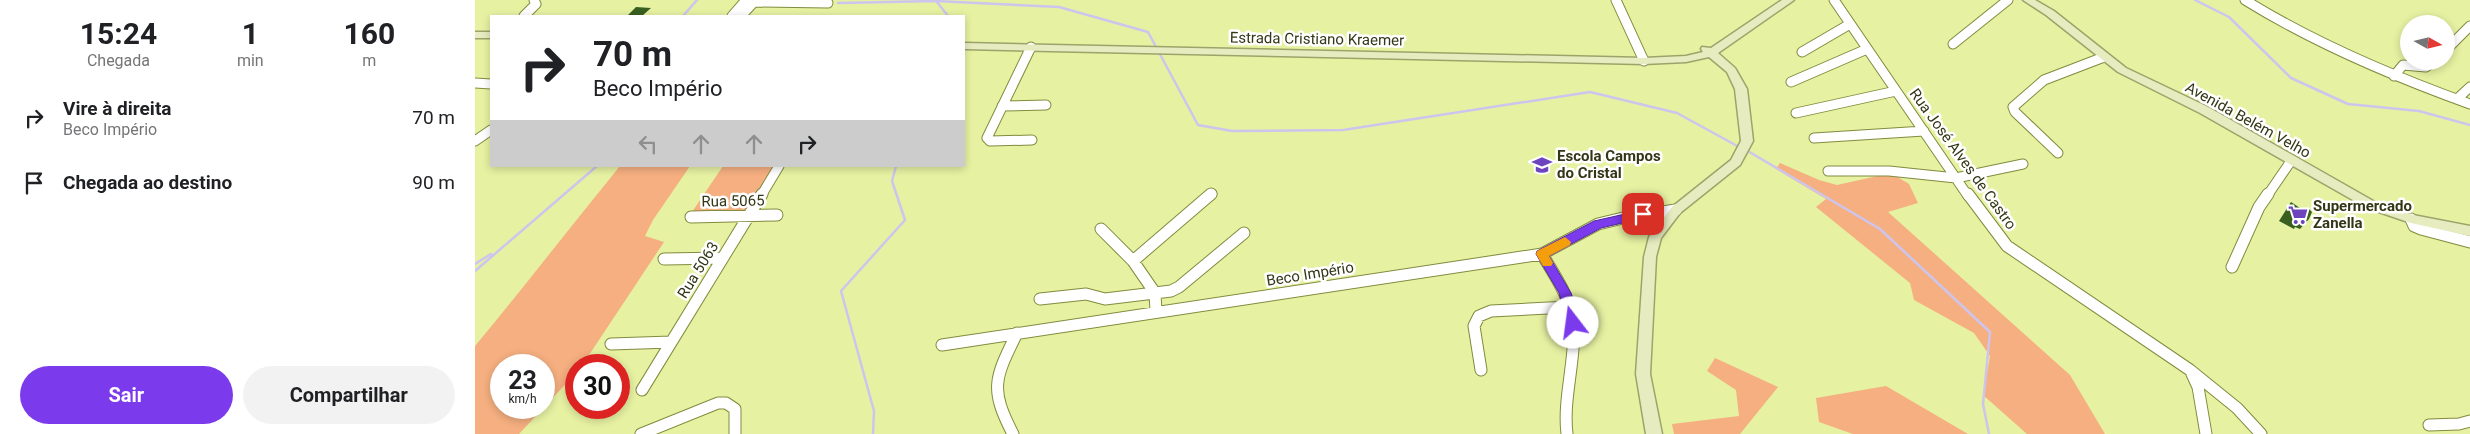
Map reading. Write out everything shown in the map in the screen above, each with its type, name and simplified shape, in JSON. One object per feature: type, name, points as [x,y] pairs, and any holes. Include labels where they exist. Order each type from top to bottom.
[{"type":"main road","name":"Estrada Cristiano Kraemer","points":[[1669,60],[1708,51],[1789,0]]},
{"type":"main road","name":"Avenida Belém Velho","points":[[2028,0],[2050,13],[2122,70],[2204,110],[2371,205],[2411,219],[2470,231]]},
{"type":"main road","name":"Estrada Cristiano Kraemer","points":[[965,46],[1644,61],[1687,59],[1723,46],[1757,20]]},
{"type":"main road","points":[[475,35],[490,35]]},
{"type":"main road","points":[[1654,434],[1643,374],[1645,312],[1650,256],[1655,237],[1676,210],[1736,162],[1747,141],[1743,96],[1728,67],[1723,46]]},
{"type":"main road","points":[[1708,51],[1728,67]]},
{"type":"main road","points":[[1687,59],[1728,67]]},
{"type":"street","points":[[525,15],[536,4],[534,0]]},
{"type":"street","points":[[1616,0],[1644,61]]},
{"type":"street","name":"Rua José Alves de Castro","points":[[1834,0],[1992,229],[2014,251],[2190,370],[2237,408],[2261,434]]},
{"type":"street","points":[[1953,44],[2007,0]]},
{"type":"street","points":[[2245,0],[2307,38],[2394,76],[2470,104]]},
{"type":"street","points":[[742,15],[752,1]]},
{"type":"street","points":[[733,15],[752,1],[828,3]]},
{"type":"street","points":[[1802,52],[1850,24]]},
{"type":"street","points":[[2455,41],[2470,26]]},
{"type":"street","points":[[1031,48],[1001,106],[987,140],[1032,140]]},
{"type":"street","points":[[1791,82],[1867,49]]},
{"type":"street","points":[[2058,153],[2015,112],[2013,107],[2044,80],[2104,56]]},
{"type":"street","points":[[2394,76],[2400,69]]},
{"type":"street","points":[[475,83],[490,84]]},
{"type":"street","points":[[2457,99],[2470,87]]},
{"type":"street","points":[[1796,113],[1896,91]]},
{"type":"street","points":[[1001,106],[1046,105]]},
{"type":"street","points":[[475,141],[490,131]]},
{"type":"street","points":[[1813,138],[1924,131]]},
{"type":"street","points":[[2232,267],[2259,207],[2291,161]]},
{"type":"street","points":[[1828,171],[1889,172],[1956,178],[2023,164]]},
{"type":"street","name":"Rua 5063","points":[[642,390],[778,167]]},
{"type":"street","points":[[1133,261],[1212,194]]},
{"type":"street","name":"Beco Império","points":[[942,345],[1542,254],[1598,224],[1627,216],[1676,210]]},
{"type":"street","name":"Rua 5065","points":[[691,217],[777,215]]},
{"type":"street","points":[[2411,219],[2414,226],[2421,230],[2470,242]]},
{"type":"street","points":[[1101,229],[1133,261],[1155,293],[1156,312]]},
{"type":"street","points":[[1040,299],[1086,294],[1105,300],[1155,293],[1179,287],[1244,233]]},
{"type":"street","points":[[1542,254],[1565,293],[1573,323],[1564,410],[1567,434]]},
{"type":"street","points":[[664,259],[723,258]]},
{"type":"street","points":[[1481,370],[1473,326],[1479,316],[1491,312],[1568,307]]},
{"type":"street","points":[[1013,434],[995,395],[997,379],[1017,333]]},
{"type":"street","points":[[611,344],[671,342]]},
{"type":"street","points":[[2190,370],[2198,387],[2206,434]]},
{"type":"street","points":[[641,434],[718,403],[726,403],[735,409],[735,434]]},
{"type":"street","points":[[2429,425],[2459,424],[2470,421]]},
{"type":"shaded area","points":[[1780,163],[1819,180],[1837,185],[1891,173],[1909,184],[1918,203],[1888,212],[2070,375],[2105,434],[2027,434],[1983,395],[1990,356],[1974,333],[1914,300],[1910,283],[1816,207],[1826,199],[1776,169]]},
{"type":"shaded area","points":[[619,167],[689,167],[653,220],[645,236],[664,242],[589,354],[565,354],[565,385],[555,395],[555,354],[490,354],[490,419],[533,419],[519,434],[475,434],[475,346]]},
{"type":"shaded area","points":[[722,167],[773,167],[746,211],[692,212]]},
{"type":"shaded area","points":[[1715,358],[1778,387],[1740,434],[1674,434],[1672,424],[1739,416],[1736,390],[1707,371]]},
{"type":"shaded area","points":[[1886,386],[1968,434],[1853,434],[1819,422],[1816,398]]},
{"type":"building","points":[[636,7],[651,8],[643,15],[628,15]]},
{"type":"building","name":"Supermercado Zanella","points":[[2291,202],[2300,208],[2308,208],[2312,212],[2309,219],[2300,229],[2295,227],[2294,229],[2279,221]]},
{"type":"waterway","points":[[684,15],[697,0]]},
{"type":"waterway","points":[[2195,0],[2229,17],[2291,78],[2348,104],[2419,111],[2470,125]]},
{"type":"waterway","points":[[838,3],[936,1],[1059,7],[1148,32],[1198,125],[1232,131],[1343,130],[1590,92],[1677,113],[1739,147]]},
{"type":"waterway","points":[[937,2],[947,15]]},
{"type":"waterway","points":[[1746,150],[1880,229],[1990,332],[1983,404],[1989,434]]},
{"type":"waterway","points":[[475,271],[596,167]]},
{"type":"waterway","points":[[873,434],[874,411],[841,291],[905,220],[892,181],[896,167]]},
{"type":"waterway","points":[[475,264],[491,254]]},
{"type":"slow traffic","points":[[1547,263],[1542,254],[1565,242]]},
{"type":"place","name":"Escola Campos do Cristal","points":[[1542,165]]},
{"type":"place","name":"Supermercado Zanella","points":[[2298,215]]},
{"type":"route","points":[[1573,323],[1565,293],[1542,254],[1598,224],[1627,216],[1643,214]]}]
